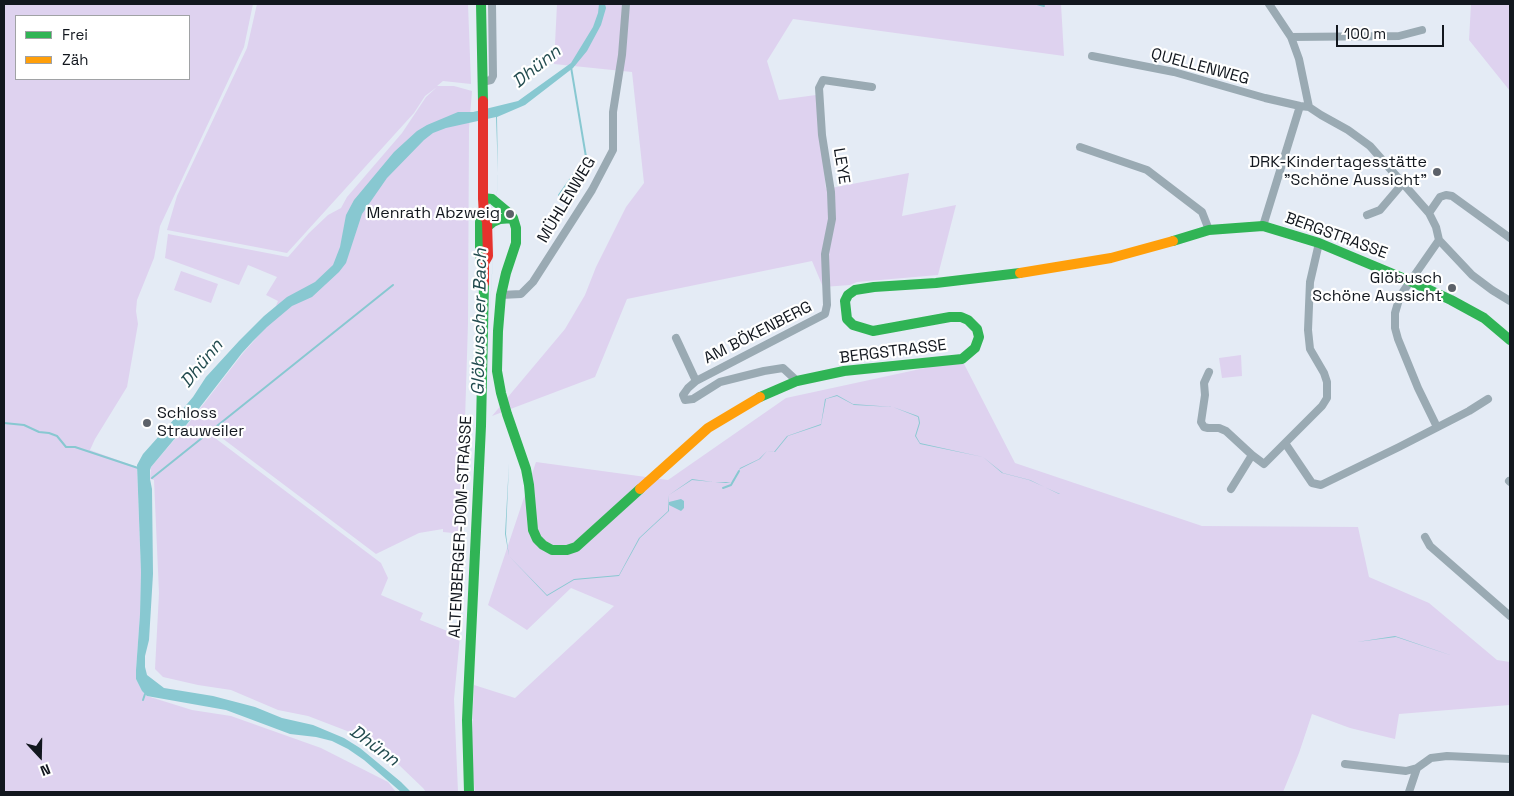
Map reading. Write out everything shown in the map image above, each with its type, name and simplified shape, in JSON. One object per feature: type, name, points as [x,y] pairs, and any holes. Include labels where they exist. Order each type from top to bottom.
[{"type":"street","name":"ALTENBERGER-DOM-STRASSE","points":[[469,792],[467,748],[469,673],[481,426],[484,263],[488,256],[488,227],[484,216],[483,198],[481,4]]},
{"type":"street","points":[[482,82],[491,80],[494,76],[492,4]]},
{"type":"street","name":"MÜHLENWEG","points":[[501,295],[521,294],[533,282],[592,190],[613,150],[613,112],[622,55],[626,4]]},
{"type":"street","points":[[1270,4],[1291,37],[1300,59],[1309,107],[1321,116],[1348,130],[1370,146],[1429,213],[1436,227],[1439,240],[1472,275],[1510,301]]},
{"type":"street","points":[[1291,37],[1399,36],[1422,30]]},
{"type":"street","name":"QUELLENWEG","points":[[1092,56],[1174,72],[1255,96],[1309,107]]},
{"type":"street","name":"LEYE","points":[[827,305],[825,254],[832,219],[831,192],[822,135],[819,88],[823,80],[872,87]]},
{"type":"street","points":[[1263,226],[1300,106]]},
{"type":"street","points":[[1080,147],[1147,170],[1202,212],[1209,230]]},
{"type":"street","points":[[1367,215],[1380,210],[1403,183]]},
{"type":"street","points":[[1429,213],[1440,197],[1452,196],[1510,238]]},
{"type":"street","points":[[483,198],[492,199],[513,218]]},
{"type":"street","name":"ALTENBERGER-DOM-STRASSE","points":[[484,216],[480,222],[480,256],[484,263]]},
{"type":"street","points":[[488,227],[500,219],[513,218]]},
{"type":"street","name":"BERGSTRASSE","points":[[513,218],[516,228],[516,243],[501,295],[497,352],[498,372],[501,392],[526,469],[533,530],[543,545],[552,550],[567,550],[576,547],[708,428],[751,401],[773,390],[797,381],[844,371],[962,359],[975,348],[978,337],[977,329],[973,324],[961,317],[950,317],[873,331],[858,328],[847,319],[844,310],[848,294],[855,290],[1005,275],[1111,258],[1148,249],[1209,230],[1263,226],[1319,242],[1410,280],[1484,318],[1510,340]]},
{"type":"street","points":[[1437,427],[1418,388],[1394,328],[1395,313],[1400,296],[1439,240]]},
{"type":"street","points":[[1209,372],[1204,383],[1205,395],[1201,422],[1204,427],[1219,428],[1226,431],[1264,464],[1322,406],[1327,398],[1327,382],[1310,349],[1308,330],[1310,282],[1319,242]]},
{"type":"street","name":"AM BÖKENBERG","points":[[797,381],[783,368],[720,382],[693,399],[685,400],[683,395],[696,381],[825,314],[827,305]]},
{"type":"street","name":"AM BÖKENBERG","points":[[676,338],[696,381]]},
{"type":"street","points":[[1285,443],[1312,483],[1321,485],[1437,427],[1488,399]]},
{"type":"street","points":[[1231,489],[1252,455]]},
{"type":"street","points":[[1425,537],[1430,546],[1510,616]]},
{"type":"street","points":[[1345,764],[1406,771],[1417,768],[1427,760],[1447,756],[1510,759]]},
{"type":"street","points":[[1409,792],[1417,768]]},
{"type":"shaded area","points":[[4,4],[253,4],[244,47],[160,226],[154,258],[137,300],[138,324],[127,387],[90,450],[137,467],[141,572],[136,679],[142,691],[147,696],[192,710],[231,716],[321,748],[388,782],[396,792],[4,792]]},
{"type":"shaded area","points":[[257,4],[468,4],[471,84],[443,81],[437,86],[454,86],[472,91],[469,128],[468,323],[463,534],[443,532],[443,529],[419,533],[376,554],[214,432],[211,435],[381,563],[388,578],[381,595],[423,613],[420,620],[460,636],[454,699],[458,792],[426,792],[399,765],[355,734],[308,716],[278,710],[231,690],[163,677],[155,669],[159,593],[154,480],[150,479],[151,467],[268,325],[278,301],[266,295],[277,277],[248,265],[239,285],[165,258],[168,234],[288,257],[328,215],[341,208],[347,197],[402,133],[426,97],[437,87],[425,96],[414,113],[287,253],[167,230],[177,196],[247,48]]},
{"type":"shaded area","points":[[557,4],[1061,4],[1064,56],[793,19],[767,61],[779,100],[816,95],[826,189],[909,173],[902,216],[956,205],[938,275],[823,287],[812,261],[627,299],[595,377],[492,416],[565,329],[585,295],[596,267],[626,207],[644,183],[632,72],[554,64]]},
{"type":"shaded area","points":[[1471,4],[1510,4],[1510,91],[1469,40]]},
{"type":"shaded area","points":[[181,271],[218,284],[211,303],[174,290]]},
{"type":"shaded area","points":[[1241,355],[1242,376],[1222,378],[1219,358]]},
{"type":"shaded area","points":[[962,360],[1015,463],[1202,526],[1358,527],[1369,577],[1429,603],[1497,660],[1510,662],[1510,705],[1399,714],[1395,739],[1350,728],[1312,714],[1283,792],[475,792],[471,756],[474,685],[515,698],[614,606],[571,588],[527,630],[488,605],[536,462],[668,480],[786,398]]},
{"type":"water","points":[[599,4],[605,4],[606,8],[601,25],[587,51],[573,68],[525,105],[497,117],[498,173],[496,117],[446,128],[433,133],[424,140],[387,178],[362,214],[346,263],[339,272],[312,297],[292,306],[253,341],[150,470],[153,574],[149,640],[145,656],[147,675],[164,688],[213,696],[255,707],[282,718],[313,725],[344,738],[360,748],[411,792],[401,792],[364,760],[332,741],[290,734],[226,710],[147,696],[136,679],[141,572],[137,465],[143,454],[193,397],[206,377],[264,316],[287,297],[315,282],[333,265],[340,247],[346,215],[354,200],[394,152],[417,131],[458,112],[473,112],[518,101],[571,63],[593,27]]},
{"type":"water","points":[[837,395],[853,404],[893,407],[854,405],[837,396],[826,399],[821,425],[788,436],[774,452],[787,436],[821,424],[825,399]]},
{"type":"water","points":[[893,407],[919,417],[920,423],[916,436],[920,443],[983,457],[920,444],[915,436],[919,423],[918,417]]},
{"type":"water","points":[[767,451],[760,459],[740,469],[738,472],[740,468],[759,459]]},
{"type":"water","points":[[983,457],[1003,473],[1030,480],[1044,487],[1029,480],[1002,473]]},
{"type":"water","points":[[509,463],[506,534],[509,556],[505,534]]},
{"type":"water","points":[[692,479],[713,482],[692,480],[669,495]]},
{"type":"water","points":[[669,495],[669,502],[681,499],[684,501],[684,508],[681,511],[669,505],[669,511],[640,538],[619,576],[574,580],[547,596],[509,556],[547,595],[574,579],[619,575],[639,538],[668,511]]},
{"type":"water","points":[[1395,636],[1453,656],[1396,637],[1357,642]]},
{"type":"waterway","points":[[1037,4],[1044,6]]},
{"type":"waterway","points":[[559,195],[586,157],[571,67]]},
{"type":"waterway","points":[[152,478],[393,285]]},
{"type":"waterway","points":[[4,423],[24,425],[39,432],[49,433],[57,436],[66,447],[75,447],[138,468]]},
{"type":"waterway","name":"Glöbuscher Bach","points":[[723,488],[731,485],[739,471]]},
{"type":"waterway","points":[[143,700],[145,694]]},
{"type":"traffic: fast","points":[[481,4],[483,101]]},
{"type":"traffic: fast","points":[[483,198],[492,199],[510,214],[516,228],[516,243],[501,295],[497,371],[507,414],[526,469],[533,530],[537,539],[552,550],[567,550],[576,547],[640,489]]},
{"type":"traffic: fast","points":[[484,216],[480,222],[480,256],[484,263]]},
{"type":"traffic: fast","points":[[487,227],[500,219],[513,218]]},
{"type":"traffic: fast","points":[[1173,241],[1209,230],[1263,226],[1319,243],[1410,281],[1484,318],[1510,340]]},
{"type":"traffic: fast","points":[[760,397],[797,381],[844,371],[962,359],[975,348],[979,337],[977,329],[968,320],[961,317],[950,317],[873,331],[853,325],[847,319],[845,301],[848,295],[855,290],[1020,273]]},
{"type":"traffic: fast","points":[[469,792],[467,720],[481,426],[484,283]]},
{"type":"traffic: slow","points":[[1020,273],[1111,258],[1173,241]]},
{"type":"traffic: slow","points":[[640,489],[708,428],[760,397]]},
{"type":"traffic: jam","points":[[483,101],[483,198],[484,216],[487,221],[488,256],[484,263],[484,283]]},
{"type":"place","name":"DRK-Kindertagesstätte \"Schöne Aussicht\"","points":[[1437,172]]},
{"type":"place","name":"Menrath Abzweig","points":[[510,214]]},
{"type":"place","name":"Glöbusch Schöne Aussicht","points":[[1452,288]]},
{"type":"place","name":"Schloss Strauweiler","points":[[147,423]]},
{"type":"water label","name":"Dhünn","points":[[537,67]]},
{"type":"water label","name":"Dhünn","points":[[202,364]]},
{"type":"water label","name":"Dhünn","points":[[374,746]]}]
